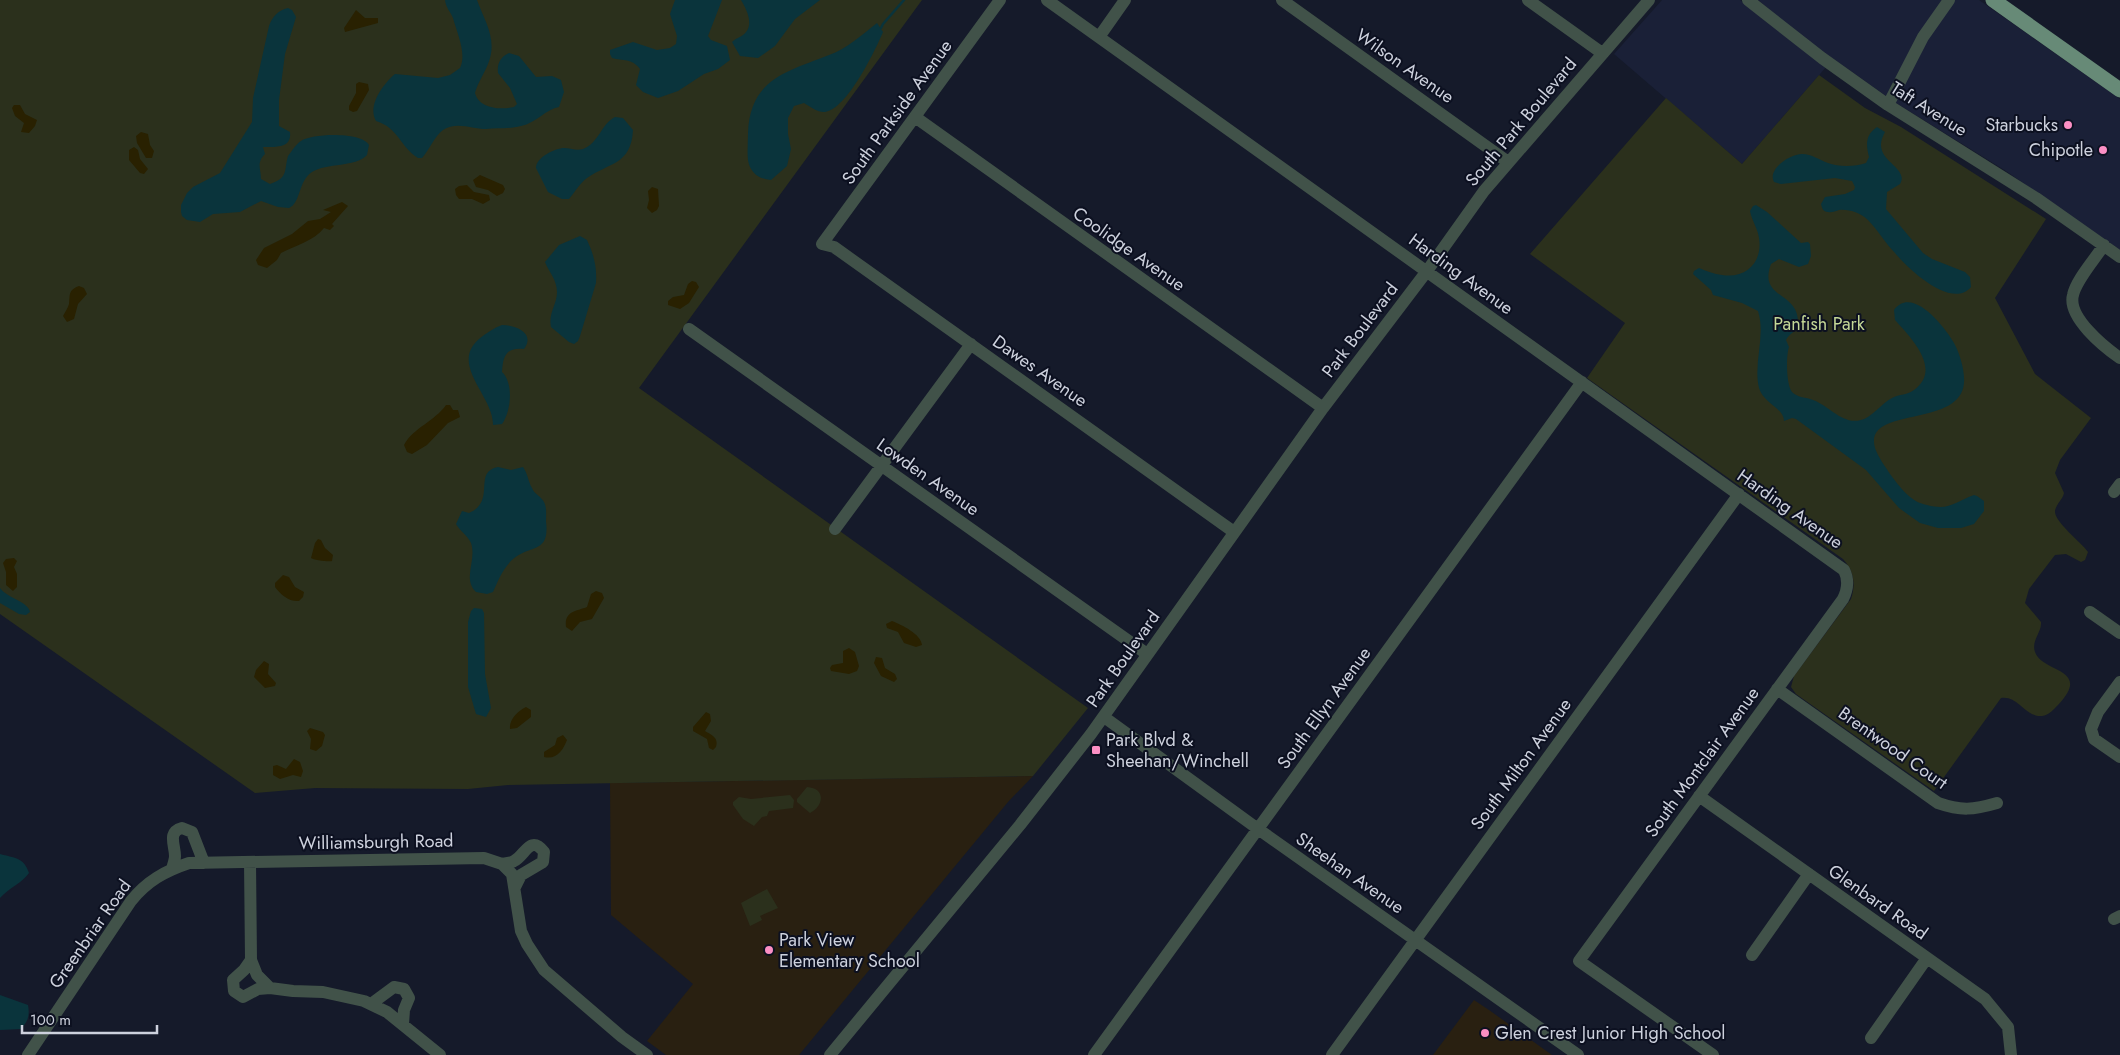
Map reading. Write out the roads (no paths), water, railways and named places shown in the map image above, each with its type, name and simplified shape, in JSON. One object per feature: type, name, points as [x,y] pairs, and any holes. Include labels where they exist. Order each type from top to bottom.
[{"type":"main road","points":[[1993,0],[2120,90]]},
{"type":"street","name":"South Parkside Avenue","points":[[822,244],[1000,0]]},
{"type":"street","name":"Harding Avenue","points":[[1047,0],[1840,565],[1848,581]]},
{"type":"street","points":[[1099,37],[1125,0]]},
{"type":"street","name":"Wilson Avenue","points":[[1282,0],[1508,162]]},
{"type":"street","points":[[1528,0],[1602,53]]},
{"type":"street","name":"South Park Boulevard","points":[[1427,271],[1484,191],[1649,0]]},
{"type":"street","name":"Taft Avenue","points":[[1748,0],[1822,58],[1888,105],[2002,175],[2120,257]]},
{"type":"street","points":[[1888,105],[1923,36],[1949,0]]},
{"type":"street","name":"Coolidge Avenue","points":[[914,118],[1323,408]]},
{"type":"street","name":"Dawes Avenue","points":[[822,244],[834,247],[1234,532]]},
{"type":"street","points":[[2104,245],[2076,287],[2072,301],[2078,316],[2093,336],[2120,358]]},
{"type":"street","name":"Park Boulevard","points":[[830,1055],[1020,825],[1104,717],[1323,408],[1427,271]]},
{"type":"street","name":"Lowden Avenue","points":[[689,329],[1147,654]]},
{"type":"street","points":[[835,529],[971,344]]},
{"type":"street","name":"South Ellyn Avenue","points":[[1094,1055],[1582,382]]},
{"type":"street","name":"South Milton Avenue","points":[[1332,1055],[1739,494]]},
{"type":"street","name":"South Montclair Avenue","points":[[1713,1055],[1579,960],[1843,599],[1848,587],[1848,581]]},
{"type":"street","points":[[2090,612],[2120,634]]},
{"type":"street","points":[[2120,682],[2094,719],[2091,730],[2094,739],[2120,757]]},
{"type":"street","name":"Brentwood Court","points":[[1777,689],[1938,803],[1956,809],[1977,809],[1997,803]]},
{"type":"street","name":"Sheehan Avenue","points":[[1104,717],[1258,829],[1578,1055]]},
{"type":"street","name":"Glenbard Road","points":[[1699,796],[1985,999],[2008,1027],[2011,1055]]},
{"type":"street","points":[[172,869],[175,856],[172,837],[176,830],[182,828],[192,832],[204,863]]},
{"type":"street","points":[[502,864],[513,862],[529,846],[536,845],[544,852],[544,859],[541,865],[527,870],[521,875],[515,887]]},
{"type":"street","name":"Williamsburgh Road","points":[[250,862],[484,858],[502,864]]},
{"type":"street","points":[[250,862],[251,960],[256,975],[270,988]]},
{"type":"street","name":"Greenbriar Road","points":[[28,1055],[131,901],[149,882],[172,869],[189,863],[250,862]]},
{"type":"street","points":[[502,864],[512,874],[521,931],[544,970],[642,1053]]},
{"type":"street","points":[[1752,955],[1809,874]]},
{"type":"street","points":[[1871,1038],[1927,958]]},
{"type":"street","points":[[251,960],[233,980],[234,991],[243,997],[258,989],[270,988],[338,994],[371,1004],[387,1012],[440,1055]]},
{"type":"street","points":[[371,1004],[394,987],[404,989],[409,998],[404,1010],[403,1024]]},
{"type":"waterway","points":[[881,28],[904,0]]},
{"type":"place","name":"Starbucks","points":[[2068,125]]},
{"type":"place","name":"Chipotle","points":[[2103,150]]},
{"type":"place","name":"Park Blvd & Sheehan/Winchell","points":[[1096,750]]},
{"type":"place","name":"Park View Elementary School","points":[[769,950]]},
{"type":"place","name":"Glen Crest Junior High School","points":[[1485,1033]]},
{"type":"park label","name":"Panfish Park","points":[[1819,324]]}]
